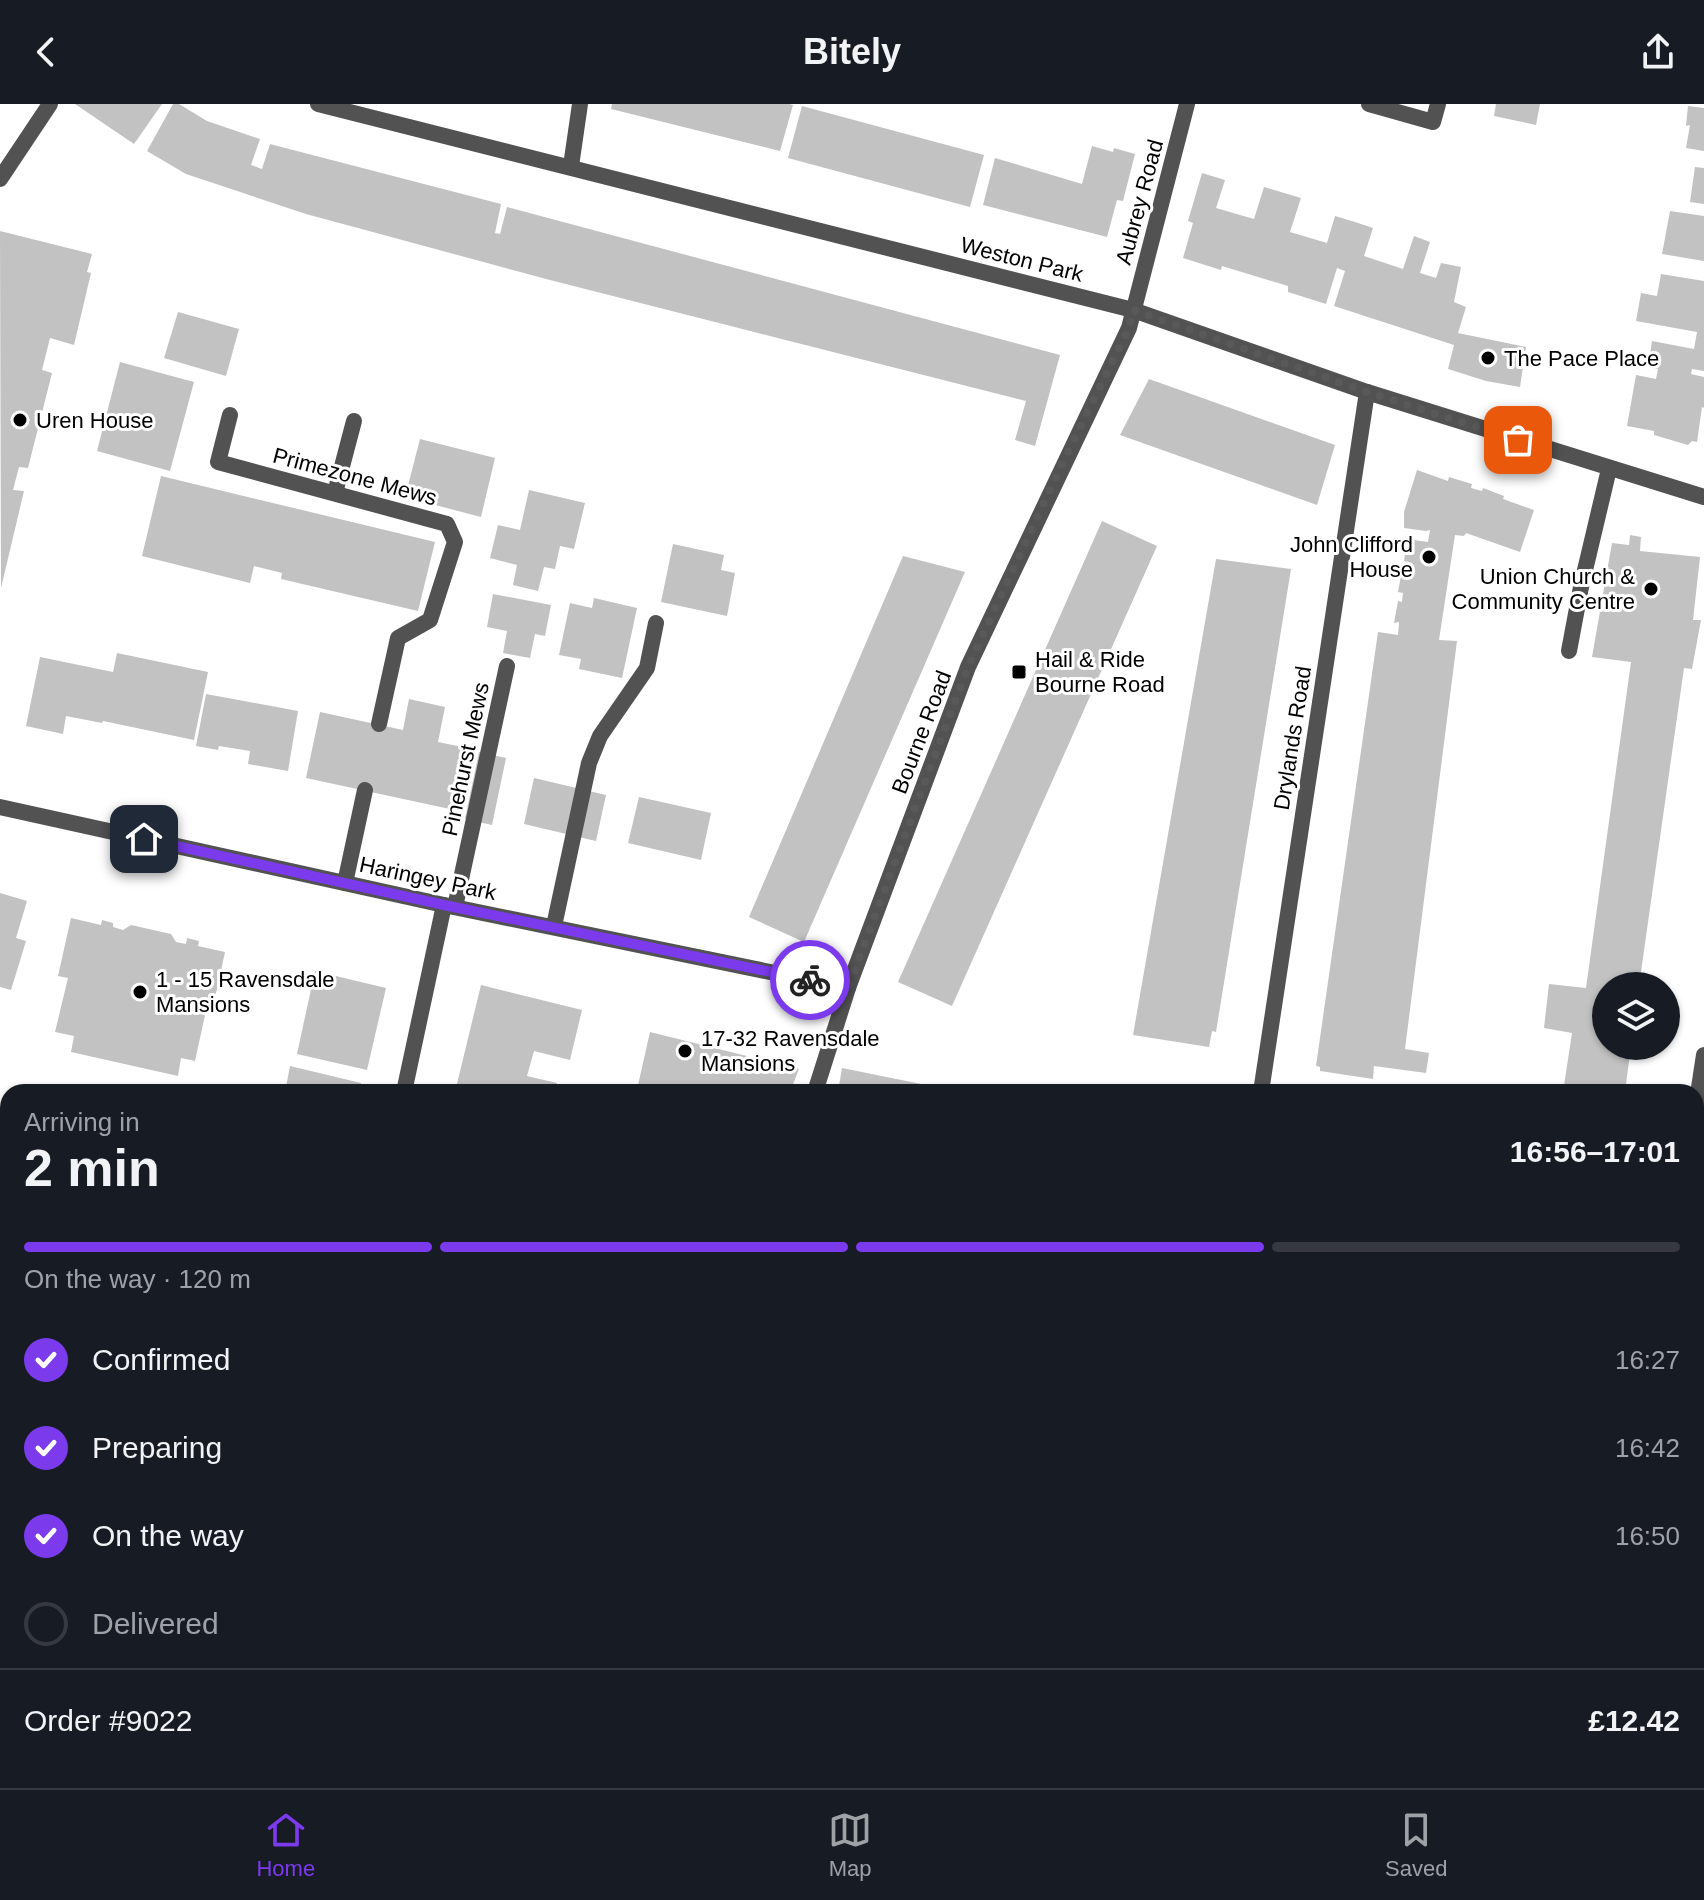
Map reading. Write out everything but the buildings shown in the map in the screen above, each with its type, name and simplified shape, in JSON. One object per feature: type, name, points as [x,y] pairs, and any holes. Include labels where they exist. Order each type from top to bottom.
[{"type":"street","points":[[0,179],[50,104]]},
{"type":"street","name":"Weston Park","points":[[318,104],[1133,310],[1367,392],[1704,497]]},
{"type":"street","points":[[571,166],[580,104]]},
{"type":"street","name":"Aubrey Road","points":[[1133,310],[1187,104]]},
{"type":"street","points":[[1369,104],[1433,122],[1438,104]]},
{"type":"street","name":"Bourne Road","points":[[818,1084],[848,988],[968,667],[1129,328],[1133,310]]},
{"type":"street","name":"Drylands Road","points":[[1262,1084],[1367,392]]},
{"type":"street","name":"Primezone Mews","points":[[230,415],[218,462],[447,524],[455,542],[430,620],[398,638],[379,724]]},
{"type":"street","points":[[335,493],[354,421]]},
{"type":"street","points":[[1569,651],[1609,469]]},
{"type":"street","points":[[554,926],[589,763],[600,736],[647,668],[656,623]]},
{"type":"street","name":"Pinehurst Mews","points":[[406,1084],[507,666]]},
{"type":"street","points":[[345,883],[365,790]]},
{"type":"street","name":"Haringey Park","points":[[0,807],[449,906],[848,988]]},
{"type":"street","points":[[1700,1084],[1704,1055]]},
{"type":"way so far","points":[[810,980],[848,988],[968,667],[1129,328],[1133,310],[1367,392],[1518,440]]},
{"type":"place","name":"The Pace Place","points":[[1488,358]]},
{"type":"place","name":"Uren House","points":[[20,420]]},
{"type":"place","name":"John Clifford House","points":[[1429,557]]},
{"type":"place","name":"Union Church & Community Centre","points":[[1651,589]]},
{"type":"place","name":"Hail & Ride Bourne Road","points":[[1019,672]]},
{"type":"place","name":"1 - 15 Ravensdale Mansions","points":[[140,992]]},
{"type":"place","name":"17-32 Ravensdale Mansions","points":[[685,1051]]},
{"type":"route","points":[[144,839],[444,905],[810,980]]}]
